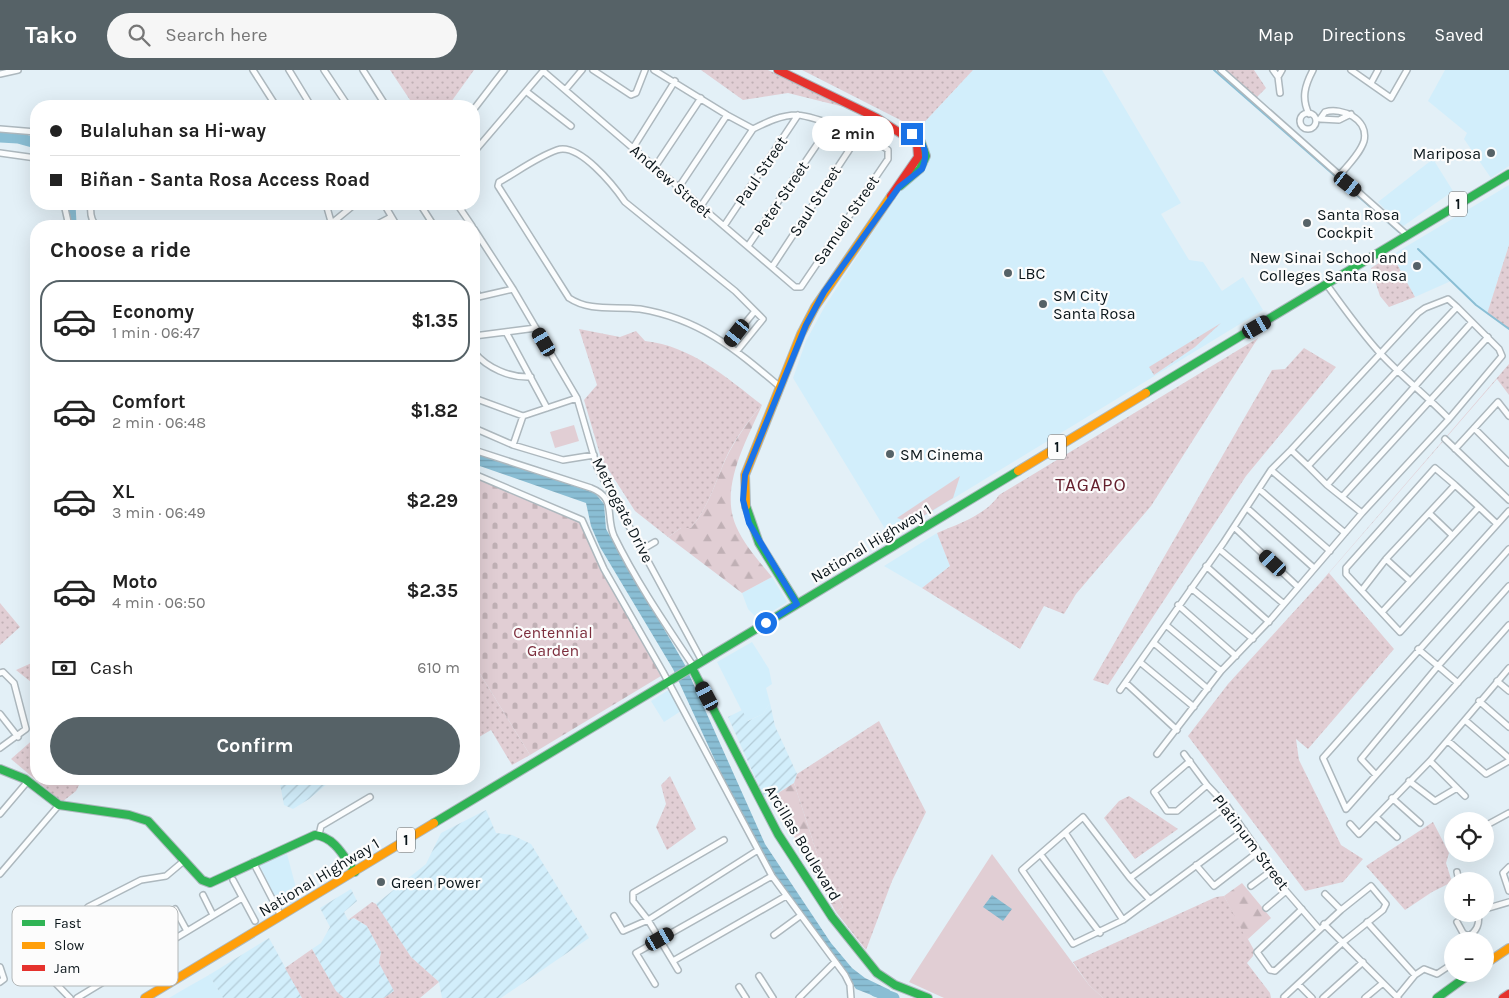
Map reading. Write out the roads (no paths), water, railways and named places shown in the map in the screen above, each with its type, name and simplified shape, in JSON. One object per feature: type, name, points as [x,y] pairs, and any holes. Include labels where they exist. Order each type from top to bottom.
[{"type":"main road","points":[[778,70],[864,106],[921,140],[925,150],[922,169],[899,187],[824,292],[806,325],[779,386],[749,462],[744,480],[743,500],[749,523],[797,604]]},
{"type":"main road","points":[[788,70],[811,84]]},
{"type":"main road","name":"National Highway 1","points":[[178,978],[1509,174]]},
{"type":"main road","name":"Arcillas Boulevard","points":[[696,664],[778,834],[832,917],[877,973],[895,985],[928,998]]},
{"type":"main road","points":[[0,769],[12,772],[28,781]]},
{"type":"main road","points":[[33,785],[59,805],[129,815],[148,821],[185,859],[202,880],[210,883],[253,862],[319,835],[338,849],[355,872]]},
{"type":"main road","points":[[1494,958],[1509,948]]},
{"type":"main road","points":[[1437,998],[1459,982]]},
{"type":"main road","name":"National Highway 1","points":[[145,998],[165,986]]},
{"type":"main road","points":[[1503,998],[1509,994]]},
{"type":"street","points":[[0,74],[18,70]]},
{"type":"street","points":[[252,70],[272,100]]},
{"type":"street","points":[[289,70],[308,100]]},
{"type":"street","points":[[324,70],[344,100]]},
{"type":"street","points":[[363,70],[382,100]]},
{"type":"street","points":[[480,101],[504,70]]},
{"type":"street","points":[[480,145],[527,92],[543,70]]},
{"type":"street","name":"Andrew Street","points":[[543,70],[795,287],[801,287]]},
{"type":"street","points":[[566,89],[582,70]]},
{"type":"street","points":[[593,70],[631,95],[636,93],[645,70]]},
{"type":"street","points":[[654,70],[753,129]]},
{"type":"street","points":[[1221,70],[1408,235]]},
{"type":"street","points":[[1273,70],[1278,77],[1280,93]]},
{"type":"street","points":[[1278,77],[1282,70]]},
{"type":"street","points":[[1314,70],[1303,95],[1308,114],[1318,120],[1339,120],[1350,114]]},
{"type":"street","points":[[1351,70],[1390,98],[1406,70]]},
{"type":"street","points":[[1371,83],[1378,70]]},
{"type":"street","points":[[633,148],[675,81]]},
{"type":"street","points":[[527,92],[571,126]]},
{"type":"street","points":[[655,167],[701,98]]},
{"type":"street","points":[[1308,114],[1300,119],[1301,126],[1310,129],[1325,112],[1333,110],[1350,114],[1360,124],[1364,134],[1364,141],[1339,176]]},
{"type":"street","points":[[679,187],[727,115]]},
{"type":"street","points":[[701,206],[753,129],[778,117],[798,115],[859,135]]},
{"type":"street","name":"Paul Street","points":[[724,226],[798,115]]},
{"type":"street","name":"Peter Street","points":[[748,246],[830,124]]},
{"type":"street","points":[[0,129],[30,132]]},
{"type":"street","name":"Samuel Street","points":[[801,287],[888,159],[889,152],[885,147],[859,135]]},
{"type":"street","name":"Saul Street","points":[[772,267],[859,135]]},
{"type":"street","points":[[737,350],[763,319],[735,291],[625,202],[612,184],[576,152],[559,149],[498,182],[498,186],[569,298],[581,306],[639,309],[703,328],[737,350],[779,386]]},
{"type":"street","points":[[0,152],[30,157]]},
{"type":"street","points":[[337,220],[348,210]]},
{"type":"street","points":[[388,210],[393,220]]},
{"type":"street","points":[[384,220],[391,216]]},
{"type":"street","name":"Metrogate Drive","points":[[480,239],[513,289],[577,398],[597,467],[643,549],[696,664]]},
{"type":"street","points":[[1325,286],[1381,354],[1431,399],[1449,419]]},
{"type":"street","points":[[480,296],[513,289]]},
{"type":"street","points":[[1120,690],[1219,549],[1271,470],[1292,450],[1422,309],[1448,298],[1500,349],[1502,356],[1449,419],[1442,435],[1362,513],[1269,622],[1221,671],[1157,754]]},
{"type":"street","points":[[1308,466],[1457,307]]},
{"type":"street","points":[[728,344],[755,310]]},
{"type":"street","points":[[1327,484],[1472,322]]},
{"type":"street","points":[[480,335],[536,328]]},
{"type":"street","points":[[506,332],[546,408]]},
{"type":"street","points":[[1342,497],[1488,337]]},
{"type":"street","points":[[480,359],[483,363],[518,378],[531,378]]},
{"type":"street","points":[[480,400],[523,416],[577,398]]},
{"type":"street","points":[[1456,449],[1498,402],[1509,416]]},
{"type":"street","points":[[514,445],[523,416]]},
{"type":"street","points":[[1474,428],[1509,463]]},
{"type":"street","points":[[480,431],[514,445],[563,460],[594,455]]},
{"type":"street","points":[[1442,435],[1509,500]]},
{"type":"street","points":[[1292,450],[1327,484],[1362,513]]},
{"type":"street","points":[[480,452],[591,488],[604,496],[607,500],[613,534],[653,606],[696,664]]},
{"type":"street","points":[[1497,524],[1455,484],[1435,468],[1346,568],[1346,574],[1383,611],[1400,632],[1509,511]]},
{"type":"street","points":[[1271,470],[1345,533]]},
{"type":"street","points":[[480,477],[582,520],[604,569],[668,682],[772,876],[835,962],[850,986],[851,998]]},
{"type":"street","points":[[1362,590],[1386,559],[1455,484]]},
{"type":"street","points":[[1259,489],[1330,551]]},
{"type":"street","points":[[1383,611],[1479,507]]},
{"type":"street","points":[[1247,508],[1314,568]]},
{"type":"street","points":[[1429,513],[1452,535]]},
{"type":"street","points":[[1234,527],[1298,586]]},
{"type":"street","points":[[643,549],[656,542]]},
{"type":"street","points":[[1219,549],[1284,604]]},
{"type":"street","points":[[1509,549],[1323,758],[1346,810],[1509,625]]},
{"type":"street","points":[[1386,559],[1410,581]]},
{"type":"street","points":[[1206,566],[1269,622]]},
{"type":"street","points":[[1376,775],[1361,758],[1438,666],[1509,586]]},
{"type":"street","points":[[1191,588],[1253,638]]},
{"type":"street","points":[[1178,605],[1236,656]]},
{"type":"street","points":[[1166,625],[1221,671]]},
{"type":"street","points":[[1154,642],[1208,689]]},
{"type":"street","points":[[1418,649],[1458,683]]},
{"type":"street","points":[[1140,662],[1194,707]]},
{"type":"street","points":[[1350,824],[1359,834],[1430,761],[1509,668]]},
{"type":"street","points":[[0,673],[3,672],[15,684],[26,729],[18,737],[0,748]]},
{"type":"street","points":[[1497,681],[1509,691]]},
{"type":"street","points":[[1126,682],[1176,730]]},
{"type":"street","points":[[1479,701],[1509,727]]},
{"type":"street","points":[[0,714],[18,737]]},
{"type":"street","points":[[1448,741],[1486,774],[1509,759],[1464,720]]},
{"type":"street","name":"Platinum Street","points":[[1184,754],[1207,785],[1227,806],[1286,891],[1319,929]]},
{"type":"street","points":[[1190,761],[1154,792],[1167,811],[1177,811],[1207,785]]},
{"type":"street","points":[[1430,761],[1465,796]]},
{"type":"street","points":[[0,814],[28,781]]},
{"type":"street","points":[[1409,781],[1435,801],[1457,788]]},
{"type":"street","points":[[319,835],[321,826],[325,823],[370,797]]},
{"type":"street","points":[[1392,798],[1420,824]]},
{"type":"street","points":[[0,874],[59,805]]},
{"type":"street","points":[[1130,878],[1227,806]]},
{"type":"street","points":[[1494,821],[1509,813]]},
{"type":"street","points":[[1150,900],[1130,878],[1083,817],[1066,834],[1022,870],[1073,944],[1100,933],[1123,920],[1150,900],[1196,865],[1244,830]]},
{"type":"street","points":[[1376,817],[1397,836]]},
{"type":"street","points":[[1066,834],[1123,920]]},
{"type":"street","points":[[678,970],[648,920],[633,901],[633,893],[724,840]]},
{"type":"street","points":[[614,916],[623,931],[648,920],[758,850]]},
{"type":"street","points":[[1196,865],[1214,886],[1258,852]]},
{"type":"street","points":[[1041,855],[1100,933]]},
{"type":"street","points":[[90,906],[141,880],[166,876],[185,859]]},
{"type":"street","points":[[253,862],[281,916]]},
{"type":"street","points":[[1509,867],[1503,873],[1509,891]]},
{"type":"street","points":[[1251,886],[1271,871]]},
{"type":"street","points":[[655,984],[636,953],[772,876]]},
{"type":"street","points":[[233,880],[255,921]]},
{"type":"street","points":[[1284,996],[1342,943],[1383,910],[1386,904],[1373,886],[1324,924],[1275,971],[1270,970],[1256,952],[1302,909]]},
{"type":"street","points":[[1266,908],[1286,891]]},
{"type":"street","points":[[1325,894],[1341,910]]},
{"type":"street","points":[[203,895],[214,915]]},
{"type":"street","points":[[673,961],[786,896]]},
{"type":"street","points":[[178,936],[242,898]]},
{"type":"street","points":[[1494,906],[1509,902]]},
{"type":"street","points":[[178,914],[187,931]]},
{"type":"street","points":[[774,935],[800,916]]},
{"type":"street","points":[[1367,922],[1415,975]]},
{"type":"street","points":[[1457,922],[1463,933],[1468,936],[1476,931],[1479,922]]},
{"type":"street","points":[[1324,924],[1398,997],[1415,975],[1424,969],[1437,974],[1444,969]]},
{"type":"street","points":[[799,998],[835,962]]},
{"type":"street","points":[[1323,998],[1363,962]]},
{"type":"street","points":[[0,967],[4,979],[0,982]]},
{"type":"street","points":[[759,976],[773,998]]},
{"type":"street","points":[[1365,998],[1383,983]]},
{"type":"street","points":[[1298,984],[1312,998]]},
{"type":"street","points":[[58,986],[70,998]]},
{"type":"street","points":[[77,998],[96,986]]},
{"type":"street","points":[[739,987],[746,998]]},
{"type":"water","points":[[480,455],[595,493],[604,504],[606,529],[685,665],[765,844],[831,943],[852,968],[865,978],[890,990],[887,998],[879,998],[856,989],[777,880],[742,819],[673,669],[600,547],[591,526],[586,503],[480,466]]},
{"type":"water","points":[[992,895],[1012,909],[1003,921],[983,907]]},
{"type":"waterway","points":[[1214,70],[1399,232]]},
{"type":"waterway","points":[[0,137],[18,138],[30,141]]},
{"type":"waterway","points":[[70,210],[71,220]]},
{"type":"waterway","points":[[1418,249],[1476,305],[1509,329]]},
{"type":"waterway","points":[[875,991],[894,998]]},
{"type":"place","name":"Mariposa","points":[[1491,153]]},
{"type":"place","name":"Santa Rosa Cockpit","points":[[1307,223]]},
{"type":"place","name":"New Sinai School and Colleges Santa Rosa","points":[[1417,266]]},
{"type":"place","name":"LBC","points":[[1008,273]]},
{"type":"place","name":"SM City Santa Rosa","points":[[1043,304]]},
{"type":"place","name":"SM Cinema","points":[[890,454]]},
{"type":"place","name":"Green Power","points":[[381,882]]},
{"type":"district","name":"TAGAPO","points":[[1091,485]]},
{"type":"park label","name":"Centennial Garden","points":[[553,641]]}]
